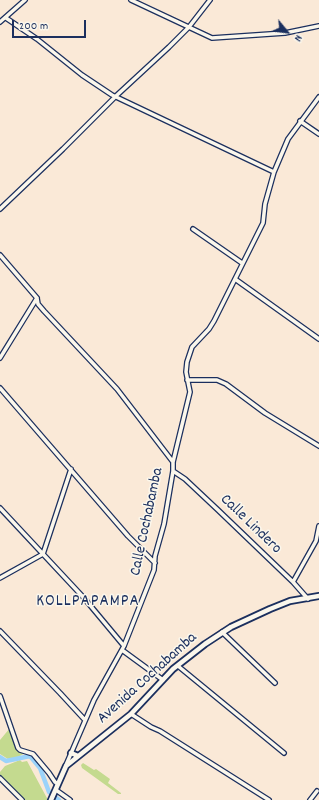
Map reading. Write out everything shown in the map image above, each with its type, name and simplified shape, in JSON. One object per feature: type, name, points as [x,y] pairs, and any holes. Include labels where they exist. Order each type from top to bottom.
[{"type":"main road","name":"Avenida Cochabamba","points":[[66,766],[131,714],[178,666],[222,632],[270,609],[293,600],[308,599],[319,596]]},
{"type":"main road","points":[[71,753],[78,756]]},
{"type":"main road","name":"Calle Cochabamba","points":[[53,797],[66,766]]},
{"type":"street","points":[[0,22],[25,0]]},
{"type":"street","points":[[132,0],[212,38],[286,33],[319,26]]},
{"type":"street","points":[[0,209],[189,27],[210,0]]},
{"type":"street","points":[[6,18],[82,75],[112,95],[274,172]]},
{"type":"street","name":"Calle Cochabamba","points":[[66,766],[84,719],[102,683],[124,646],[154,570],[154,563],[164,524],[174,462],[190,392],[186,368],[192,347],[214,321],[263,223],[265,204],[274,172],[288,139],[319,96]]},
{"type":"street","points":[[300,121],[319,134]]},
{"type":"street","points":[[193,229],[242,264]]},
{"type":"street","points":[[0,255],[37,298],[38,304],[116,389],[174,462]]},
{"type":"street","points":[[235,279],[319,339]]},
{"type":"street","points":[[0,358],[37,298]]},
{"type":"street","points":[[187,380],[218,380],[226,384],[266,413],[319,446]]},
{"type":"street","points":[[0,388],[128,536],[154,563]]},
{"type":"street","points":[[0,578],[43,554],[70,469]]},
{"type":"street","name":"Calle Lindero","points":[[173,471],[191,484],[293,582],[308,599]]},
{"type":"street","points":[[0,508],[84,598],[124,646]]},
{"type":"street","points":[[293,582],[316,541],[319,526]]},
{"type":"street","points":[[0,631],[84,719]]},
{"type":"street","points":[[222,632],[275,683]]},
{"type":"street","points":[[122,650],[163,680]]},
{"type":"street","points":[[178,666],[284,753]]},
{"type":"street","points":[[0,696],[18,748],[32,754],[58,784]]},
{"type":"street","points":[[131,714],[269,800]]},
{"type":"street","points":[[0,778],[22,800]]},
{"type":"street","points":[[310,800],[317,791]]},
{"type":"street","points":[[53,797],[70,800]]},
{"type":"green space","points":[[10,728],[17,748],[25,753],[18,757],[8,759],[0,754],[0,740]]},
{"type":"green space","points":[[20,760],[22,762],[27,761],[48,800],[24,800],[0,775],[0,772],[5,766]]},
{"type":"green space","points":[[83,763],[94,770],[96,769],[110,779],[108,783],[121,794],[118,794],[82,768],[81,765]]},
{"type":"waterway","points":[[0,757],[6,761],[30,756],[40,768],[49,792],[59,800]]},
{"type":"district","name":"KOLLPAPAMPA","points":[[88,603]]}]
